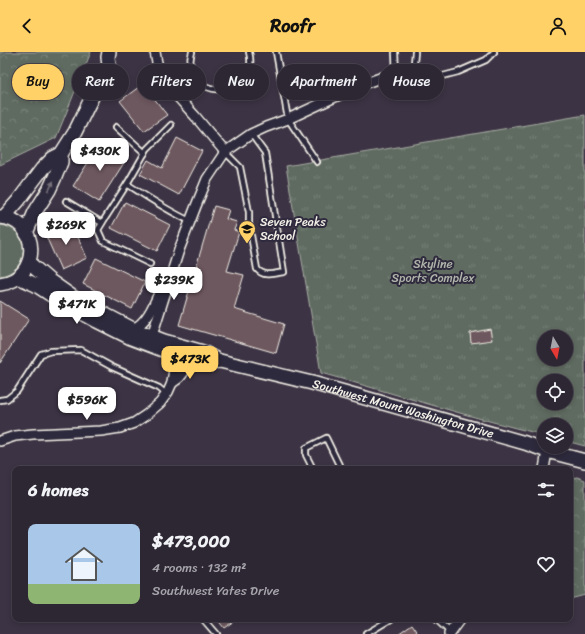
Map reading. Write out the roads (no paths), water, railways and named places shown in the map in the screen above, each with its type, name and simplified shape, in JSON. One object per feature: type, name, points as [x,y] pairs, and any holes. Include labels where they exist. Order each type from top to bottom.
[{"type":"main road","points":[[26,233],[35,212],[49,190],[61,162],[61,154],[75,132],[94,93],[92,87],[102,64],[109,54]]},
{"type":"main road","points":[[0,284],[18,277],[25,270],[29,263],[31,252],[30,242],[26,233],[13,220],[2,217],[18,201],[52,158],[61,154]]},
{"type":"main road","name":"Southwest Mount Washington Drive","points":[[29,263],[50,281],[77,300],[134,329],[151,341],[176,355],[202,362],[220,361]]},
{"type":"main road","name":"Southwest Mount Washington Drive","points":[[18,277],[36,285],[59,300],[97,321],[151,341],[164,341],[202,352],[220,361],[312,383],[537,447]]},
{"type":"main road","name":"Southwest Mount Washington Drive","points":[[559,454],[585,461]]},
{"type":"street","points":[[155,52],[157,63],[168,86],[225,152]]},
{"type":"street","points":[[151,341],[179,250],[190,221],[207,179],[225,152],[251,134],[288,119],[363,84],[379,78]]},
{"type":"street","points":[[134,329],[148,317],[179,250]]},
{"type":"street","points":[[0,441],[15,436],[33,434],[101,431],[120,428],[134,423],[160,403],[166,394],[172,383],[176,355]]},
{"type":"street","points":[[172,383],[179,378],[187,366],[196,362],[202,362]]},
{"type":"street","points":[[545,466],[547,454]]},
{"type":"street","points":[[450,633],[458,622]]},
{"type":"lane","points":[[192,52],[189,60],[193,76],[203,86],[218,90],[229,89],[242,83],[248,75],[251,60],[249,52]]},
{"type":"lane","points":[[276,52],[288,119],[317,162]]},
{"type":"lane","points":[[395,52],[400,64]]},
{"type":"lane","points":[[409,64],[414,52]]},
{"type":"lane","points":[[444,76],[458,72],[486,60],[494,52]]},
{"type":"lane","points":[[150,264],[103,241],[98,230],[147,149],[171,125]]},
{"type":"lane","points":[[116,127],[145,152]]},
{"type":"lane","points":[[225,152],[240,167],[249,212],[249,224],[257,269],[259,272],[264,274],[284,272],[264,153],[251,134]]},
{"type":"lane","points":[[127,184],[156,203],[190,221]]},
{"type":"lane","points":[[66,201],[102,223]]},
{"type":"lane","points":[[0,400],[7,399],[17,391],[41,354],[51,350],[81,350],[112,367],[159,388],[166,394]]},
{"type":"lane","points":[[312,466],[306,455],[306,448],[326,438],[339,466]]},
{"type":"lane","points":[[206,622],[216,634]]},
{"type":"lane","points":[[366,634],[386,622]]},
{"type":"lane","points":[[439,622],[450,633]]},
{"type":"place","name":"Seven Peaks School","points":[[247,244]]},
{"type":"park label","name":"Skyline Sports Complex","points":[[433,271]]}]
